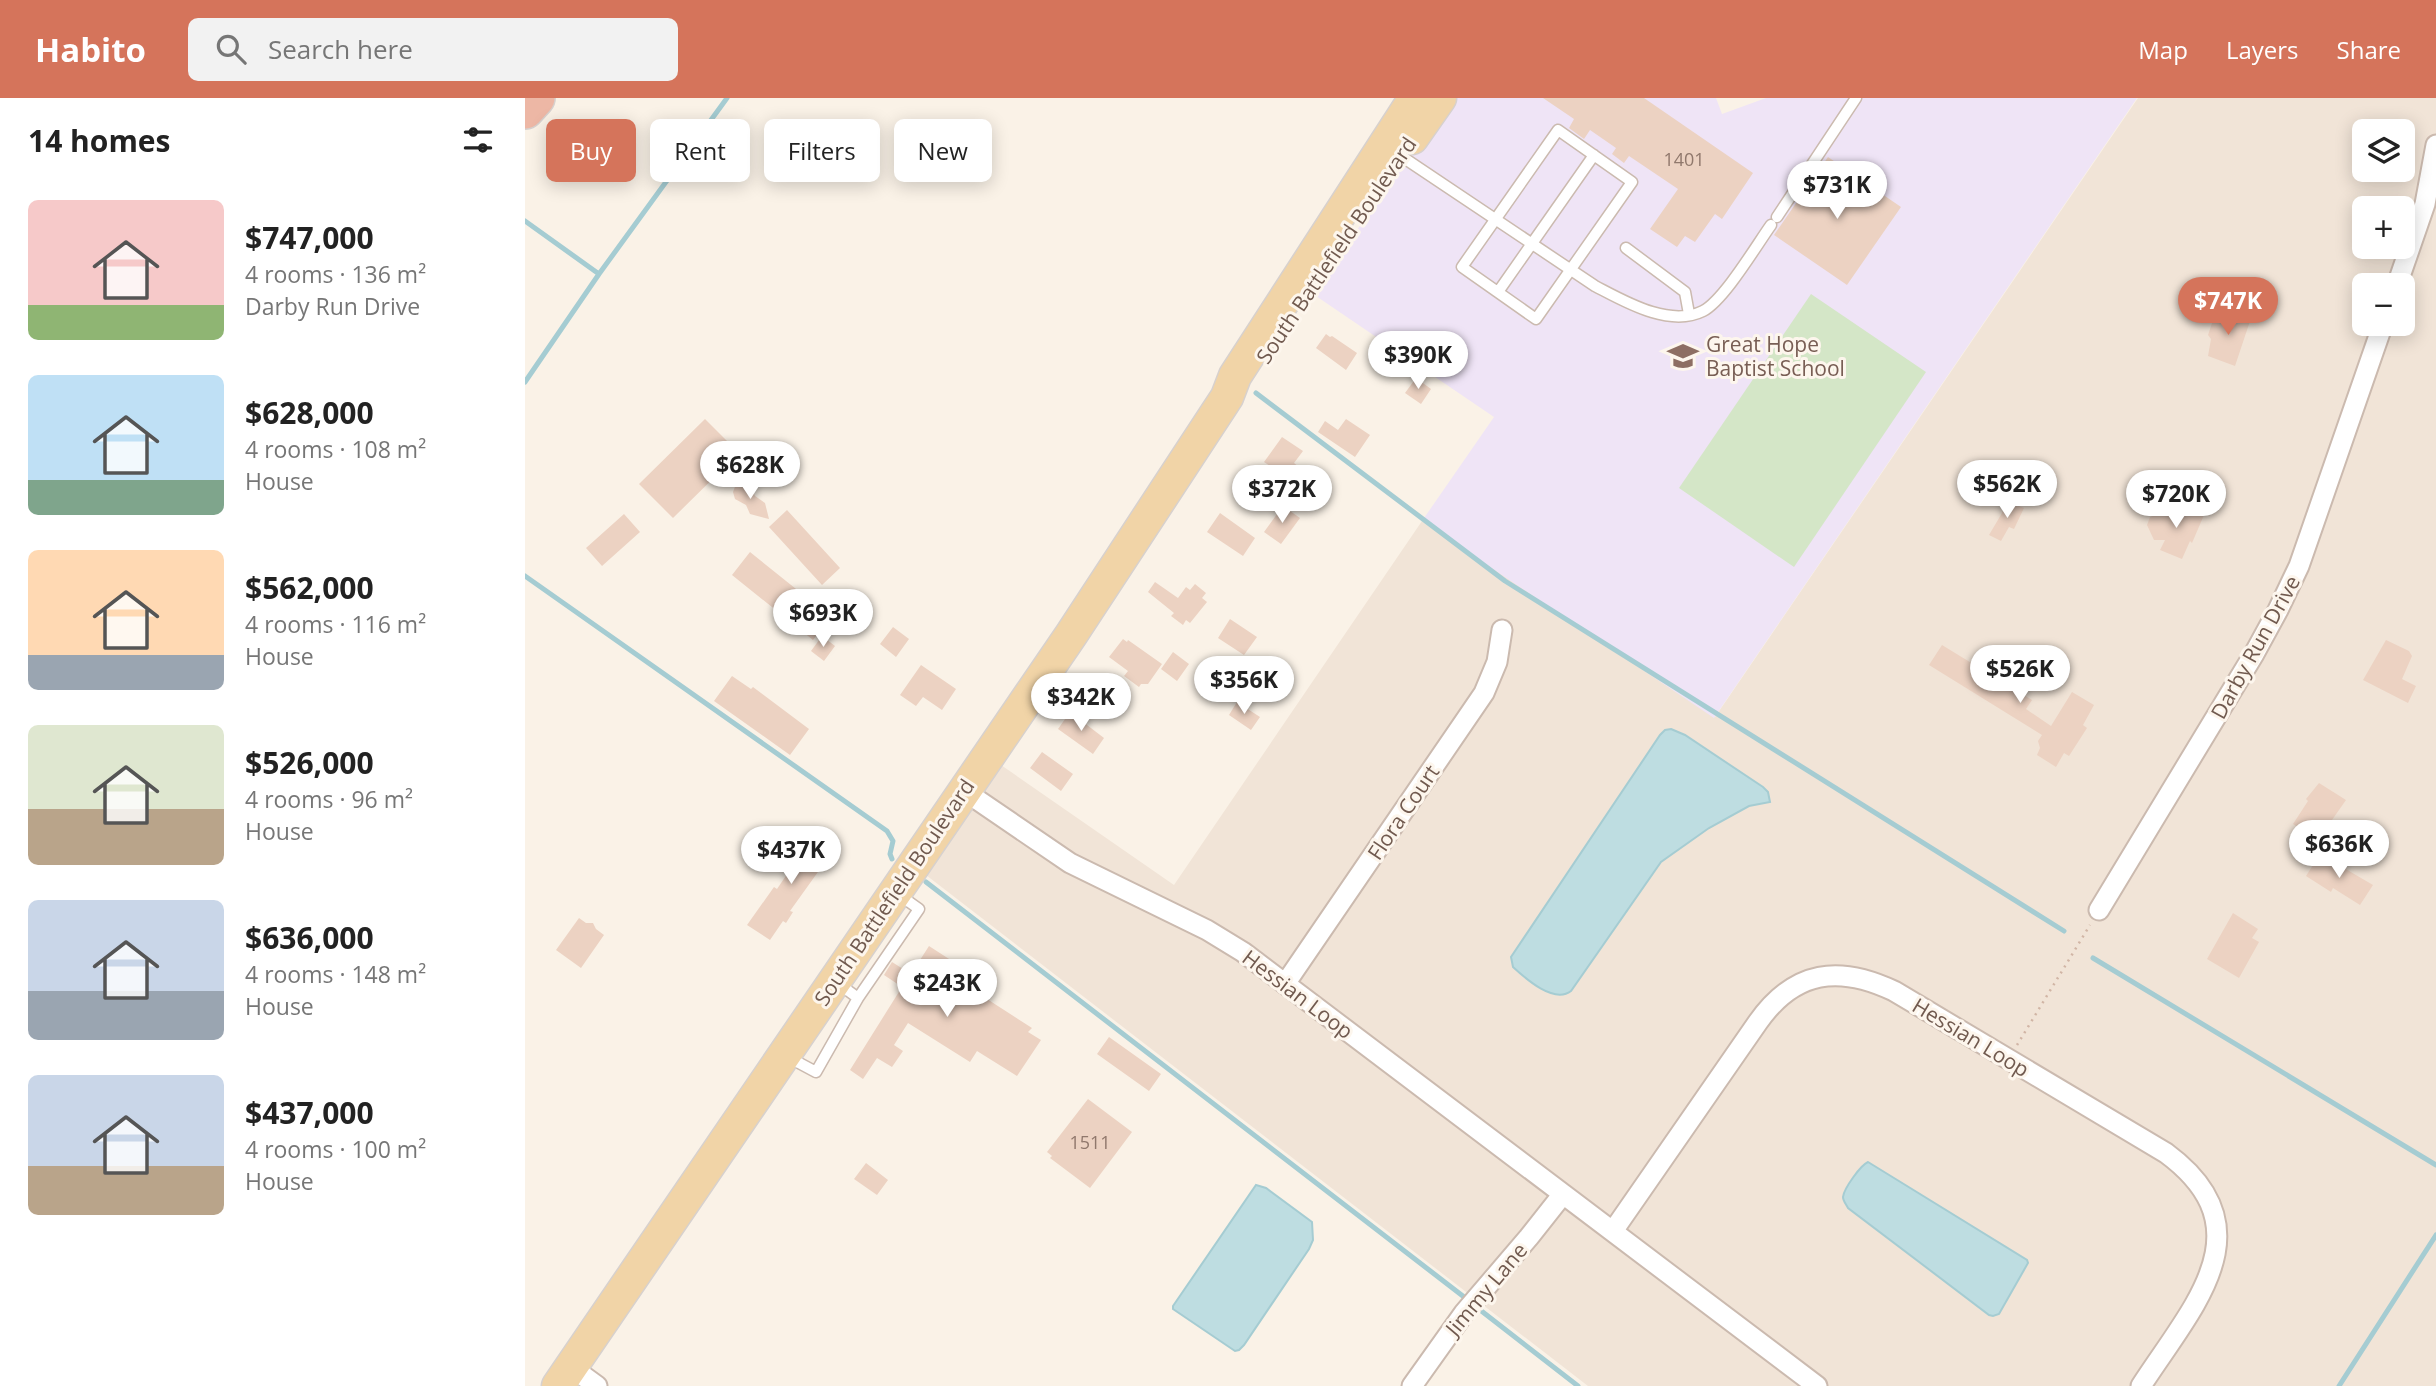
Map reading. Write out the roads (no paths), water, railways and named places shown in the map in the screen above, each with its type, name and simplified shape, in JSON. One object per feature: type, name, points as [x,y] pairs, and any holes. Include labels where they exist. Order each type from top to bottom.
[{"type":"highway","points":[[525,110],[536,98]]},
{"type":"main road","name":"South Battlefield Boulevard","points":[[565,1376],[784,1054],[846,989],[894,892],[1071,635],[1227,397],[1247,382],[1391,150],[1415,98]]},
{"type":"main road","name":"South Battlefield Boulevard","points":[[1391,150],[1440,98]]},
{"type":"street","points":[[2401,273],[2425,204],[2436,145]]},
{"type":"street","name":"Darby Run Drive","points":[[2099,910],[2278,610],[2299,566],[2379,336]]},
{"type":"street","name":"Flora Court","points":[[1285,984],[1484,693],[1497,662],[1502,631]]},
{"type":"street","name":"Hessian Loop","points":[[963,790],[1070,863],[1216,935],[1285,984],[1817,1386]]},
{"type":"street","name":"Hessian Loop","points":[[1613,1231],[1766,1010],[1783,994],[1804,982],[1831,975],[1860,977],[1877,983],[2166,1153],[2184,1166],[2199,1183],[2210,1202],[2216,1223],[2218,1244],[2210,1278],[2141,1386]]},
{"type":"street","name":"Jimmy Lane","points":[[1412,1386],[1464,1313],[1563,1194]]},
{"type":"street","points":[[565,1376],[597,1386]]},
{"type":"lane","points":[[1391,150],[1595,286],[1649,312],[1677,316],[1703,311],[1721,295],[1856,98]]},
{"type":"lane","points":[[1558,130],[1632,182],[1536,319],[1462,267],[1496,220],[1558,130]]},
{"type":"lane","points":[[1498,292],[1594,155]]},
{"type":"lane","points":[[1626,248],[1685,292],[1689,314]]},
{"type":"water","points":[[1671,729],[1685,735],[1763,787],[1768,792],[1770,802],[1749,806],[1709,828],[1661,862],[1571,991],[1564,994],[1549,992],[1525,978],[1513,967],[1511,957],[1660,735]]},
{"type":"water","points":[[1868,1162],[2027,1260],[2028,1263],[1999,1314],[1989,1315],[1848,1208],[1843,1198],[1844,1193],[1857,1172]]},
{"type":"water","points":[[1256,1185],[1266,1188],[1312,1222],[1313,1240],[1244,1345],[1235,1351],[1173,1309],[1173,1306]]},
{"type":"waterway","points":[[525,382],[599,274],[727,98]]},
{"type":"waterway","points":[[525,221],[599,274]]},
{"type":"waterway","points":[[1256,393],[1505,581],[2064,931]]},
{"type":"waterway","points":[[525,576],[887,831],[893,841],[890,854],[892,859]]},
{"type":"waterway","points":[[926,882],[1468,1300]]},
{"type":"waterway","points":[[2093,958],[2436,1165]]},
{"type":"waterway","points":[[2339,1386],[2436,1235]]},
{"type":"waterway","points":[[1475,1306],[1578,1386]]},
{"type":"place","name":"Great Hope Baptist School","points":[[1683,356]]}]
